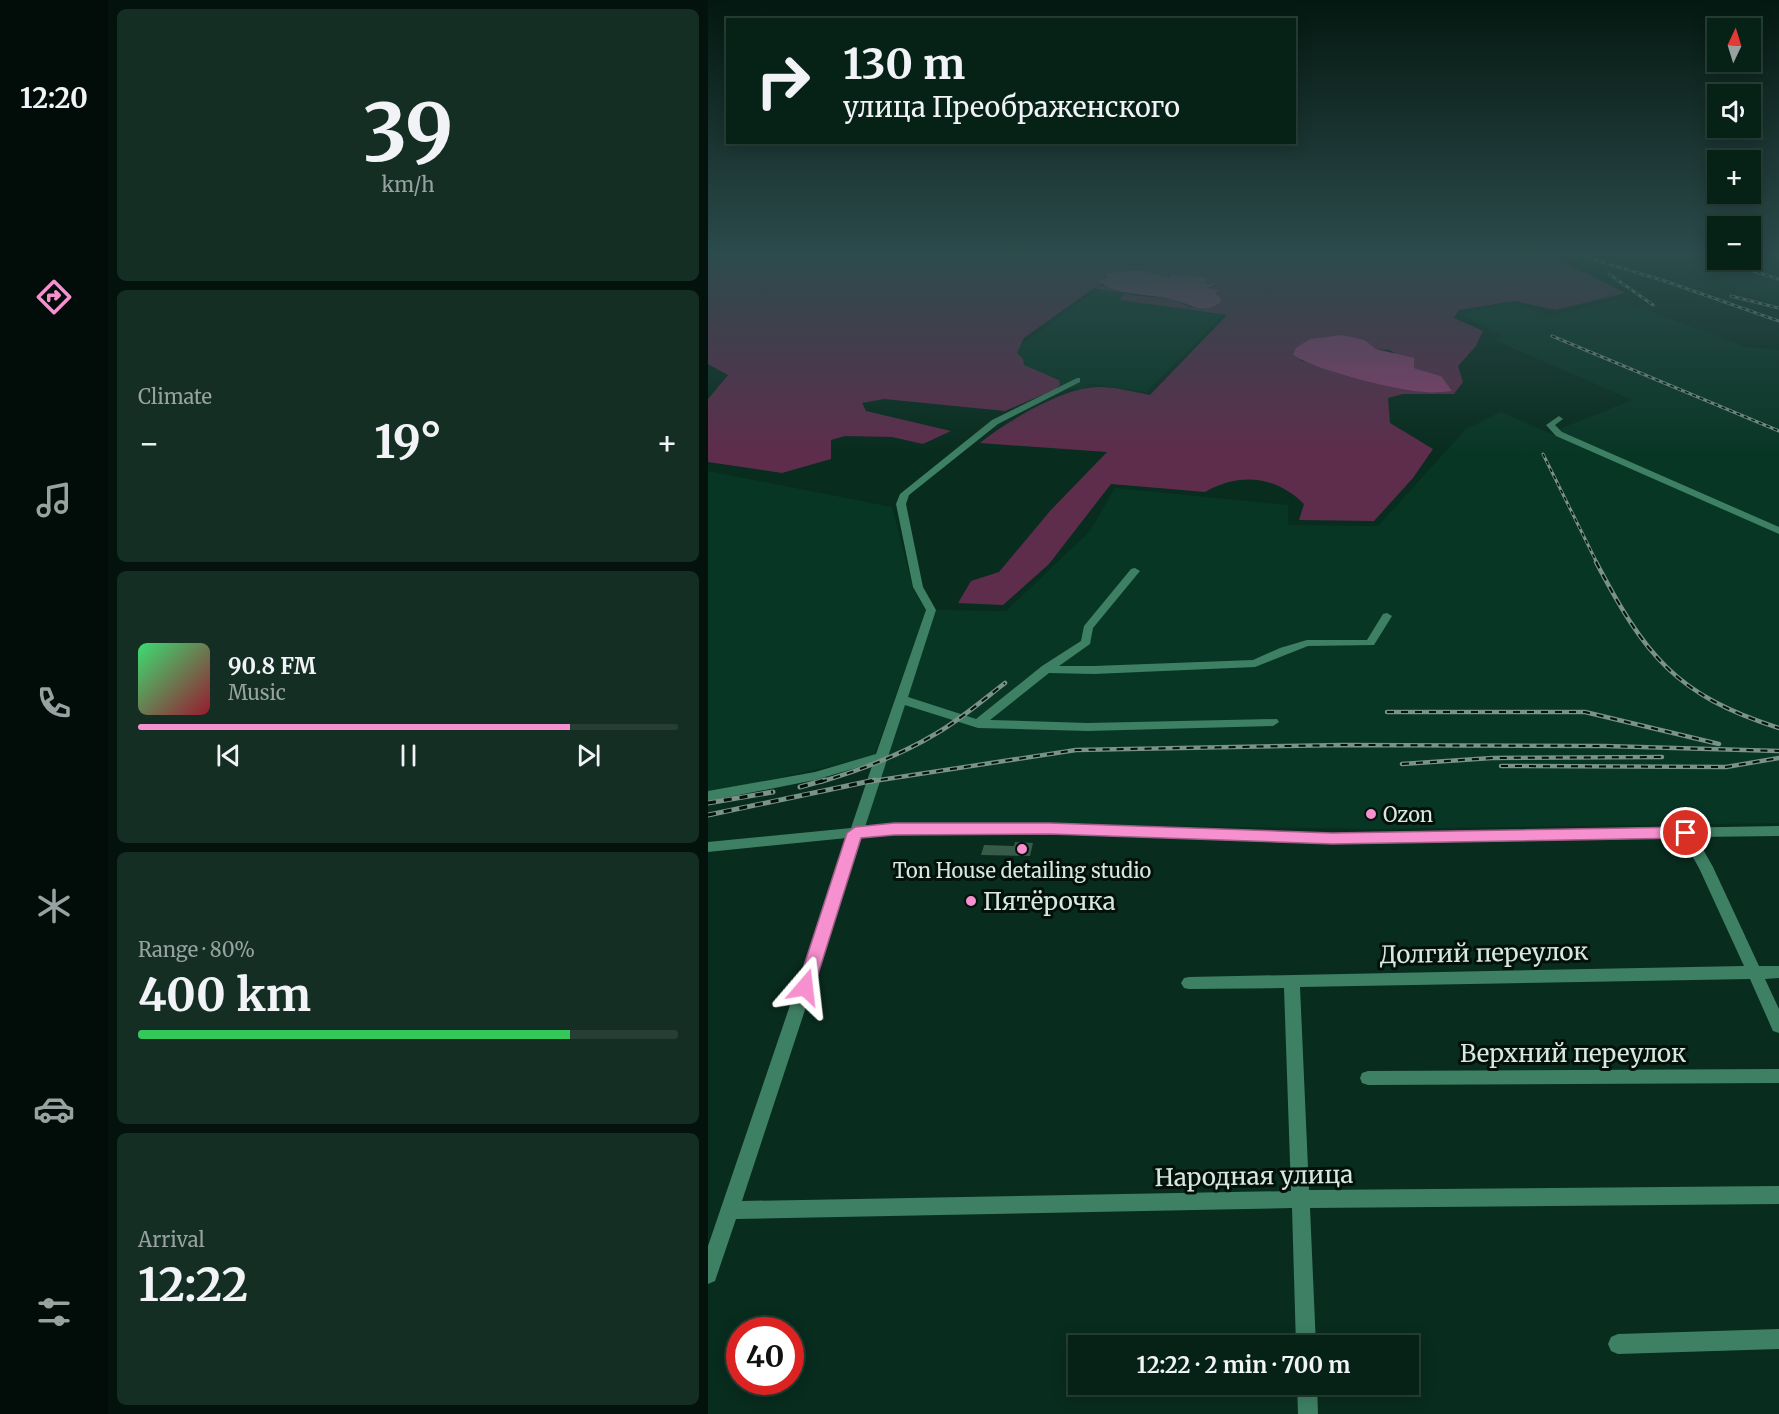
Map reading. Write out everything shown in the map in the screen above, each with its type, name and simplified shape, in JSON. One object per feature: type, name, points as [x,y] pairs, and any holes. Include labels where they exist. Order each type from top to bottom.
[{"type":"street","points":[[708,1274],[931,610],[918,587],[901,504],[905,494],[995,422],[1077,380]]},
{"type":"street","points":[[1559,419],[1550,425],[1559,434],[1779,531]]},
{"type":"street","points":[[978,724],[1046,669],[1086,642],[1088,628],[1135,571]]},
{"type":"street","points":[[1046,669],[1255,663],[1307,643],[1370,643],[1387,616]]},
{"type":"street","points":[[900,699],[978,724],[1088,727],[1273,723]]},
{"type":"street","points":[[708,796],[770,786],[880,757]]},
{"type":"street","points":[[708,847],[894,829],[1050,829],[1332,839],[1779,831]]},
{"type":"street","points":[[1686,833],[1706,867],[1779,1026]]},
{"type":"street","name":"Долгий переулок","points":[[1190,983],[1779,972]]},
{"type":"street","points":[[1292,982],[1306,1335]]},
{"type":"street","name":"Верхний переулок","points":[[1368,1078],[1779,1076]]},
{"type":"street","name":"Народная улица","points":[[730,1210],[1300,1200],[1779,1195]]},
{"type":"street","points":[[1618,1344],[1779,1339]]},
{"type":"street","points":[[1307,1395],[1308,1414]]},
{"type":"shaded area","points":[[708,322],[1046,322],[1024,338],[1017,353],[1023,359],[1024,365],[1059,380],[1060,385],[1056,389],[1005,411],[884,399],[862,403],[866,411],[951,431],[923,444],[892,437],[845,436],[831,440],[831,459],[782,473],[708,462],[708,399],[728,375],[708,364]]},
{"type":"shaded area","points":[[1053,322],[1217,322],[1146,392],[1091,384],[1082,390],[1053,385],[1059,378],[992,366]]},
{"type":"shaded area","points":[[1220,322],[1463,322],[1483,331],[1476,346],[1458,366],[1463,382],[1454,394],[1403,394],[1388,398],[1390,423],[1433,449],[1413,478],[1374,521],[1299,520],[1304,504],[1282,488],[1257,480],[1231,482],[1205,492],[1111,484],[1049,564],[1003,605],[958,603],[971,581],[999,572],[1050,511],[1107,452],[980,443],[1020,416],[1070,392],[1100,387],[1150,395]],"holes":[[[1365,340],[1376,349],[1390,350],[1414,368],[1441,376],[1444,383],[1434,392],[1422,392],[1348,375],[1299,360]]]},
{"type":"shaded area","points":[[1475,322],[1678,322],[1746,347],[1779,350],[1779,528],[1557,430],[1632,400],[1494,340],[1504,336]]},
{"type":"shaded area","points":[[1342,335],[1365,340],[1376,349],[1414,358],[1414,368],[1441,376],[1452,391],[1412,391],[1376,383],[1317,366],[1293,354],[1296,348],[1310,339]]},
{"type":"shaded area","points":[[1501,412],[1779,534],[1779,823],[1376,829],[972,823],[864,824],[936,610],[1006,611],[1090,531],[1115,488],[1288,505],[1288,525],[1378,526],[1465,430]]},
{"type":"shaded area","points":[[708,471],[892,507],[913,588],[926,611],[874,756],[708,794]]},
{"type":"building","points":[[1015,842],[1033,843],[1030,856],[981,855],[984,845],[1014,846]]},
{"type":"railway","points":[[1552,336],[1779,431]]},
{"type":"railway","points":[[1543,454],[1597,563]]},
{"type":"railway","points":[[1596,562],[1631,623],[1667,668],[1713,701],[1779,728]]},
{"type":"railway","points":[[820,782],[880,761],[923,741],[955,722],[1005,683]]},
{"type":"railway","points":[[1387,712],[1585,712],[1719,744]]},
{"type":"railway","points":[[867,782],[1076,750],[1343,745],[1605,746],[1779,751]]},
{"type":"railway","points":[[1402,764],[1492,758],[1662,757]]},
{"type":"railway","points":[[1501,766],[1726,767],[1779,758]]},
{"type":"railway","points":[[800,787],[825,780]]},
{"type":"railway","points":[[708,815],[875,780]]},
{"type":"railway","points":[[708,803],[773,792]]},
{"type":"place","name":"Ozon","points":[[1371,814]]},
{"type":"place","name":"Ton House detailing studio","points":[[1022,849]]},
{"type":"place","name":"Пятёрочка","points":[[971,901]]},
{"type":"route","points":[[805,987],[855,833],[894,829],[1050,829],[1332,839],[1686,833]]}]
